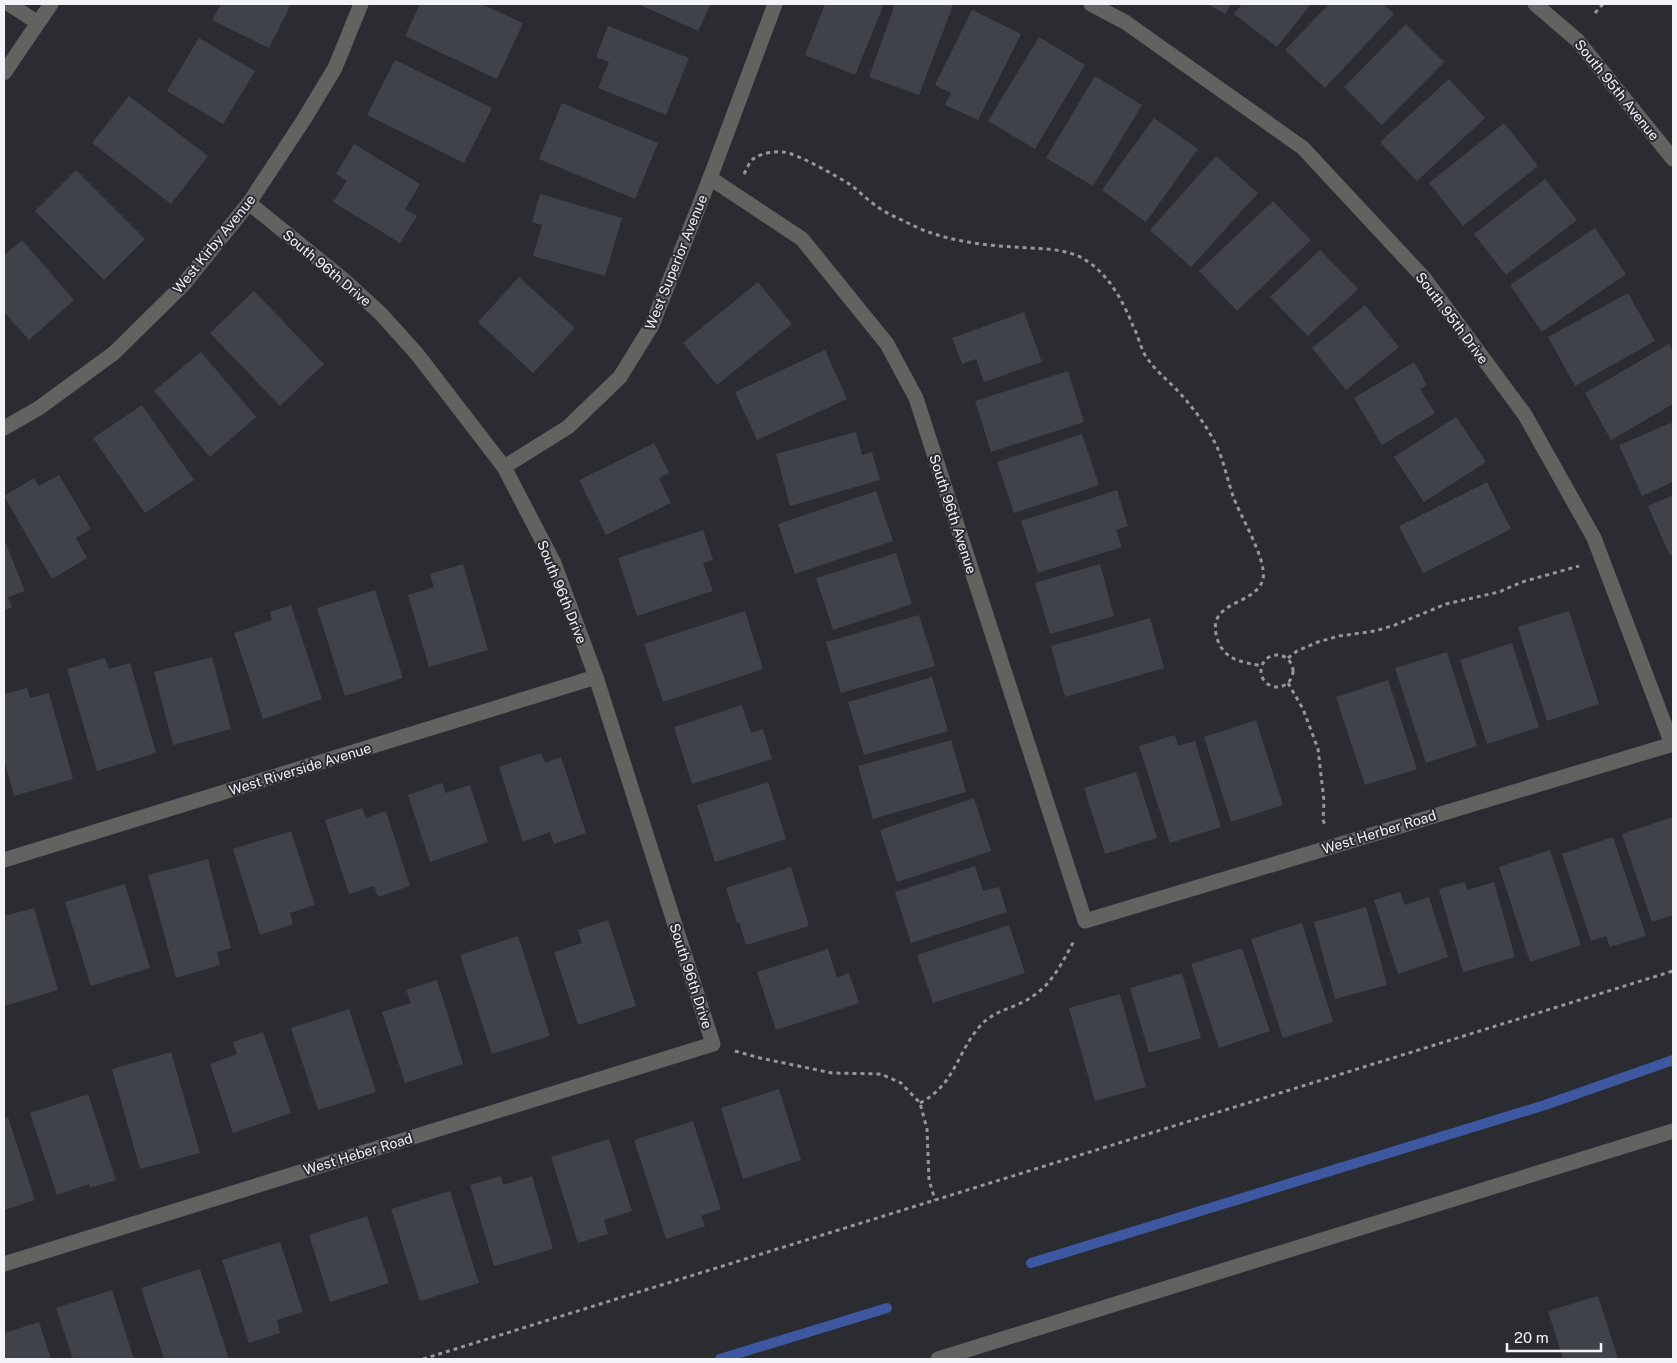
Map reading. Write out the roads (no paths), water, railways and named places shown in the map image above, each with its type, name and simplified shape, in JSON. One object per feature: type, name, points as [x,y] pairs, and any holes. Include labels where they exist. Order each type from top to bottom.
[{"type":"street","points":[[9,4],[38,23]]},
{"type":"street","points":[[4,73],[51,4]]},
{"type":"street","name":"West Kirby Avenue","points":[[4,428],[39,408],[114,353],[183,285],[248,203],[304,121],[334,68],[360,4]]},
{"type":"street","name":"West Superior Avenue","points":[[504,467],[568,427],[620,377],[652,325],[710,178],[775,4]]},
{"type":"street","name":"South 95th Drive","points":[[1091,4],[1124,22],[1303,148],[1424,278],[1525,415],[1594,538],[1673,744]]},
{"type":"street","name":"South 95th Avenue","points":[[1535,4],[1577,40],[1673,159]]},
{"type":"street","name":"South 96th Avenue","points":[[710,178],[802,240],[887,344],[916,398],[1085,921]]},
{"type":"street","name":"South 96th Drive","points":[[248,203],[344,280],[381,314],[417,354],[504,467],[554,563],[596,678],[713,1044]]},
{"type":"street","name":"West Riverside Avenue","points":[[4,860],[596,678]]},
{"type":"street","name":"West Herber Road","points":[[1085,921],[1673,744]]},
{"type":"street","name":"West Heber Road","points":[[4,1264],[713,1044]]},
{"type":"street","points":[[938,1359],[1673,1131]]},
{"type":"waterway","points":[[1031,1263],[1545,1105],[1673,1060]]},
{"type":"waterway","points":[[720,1359],[887,1308]]}]
